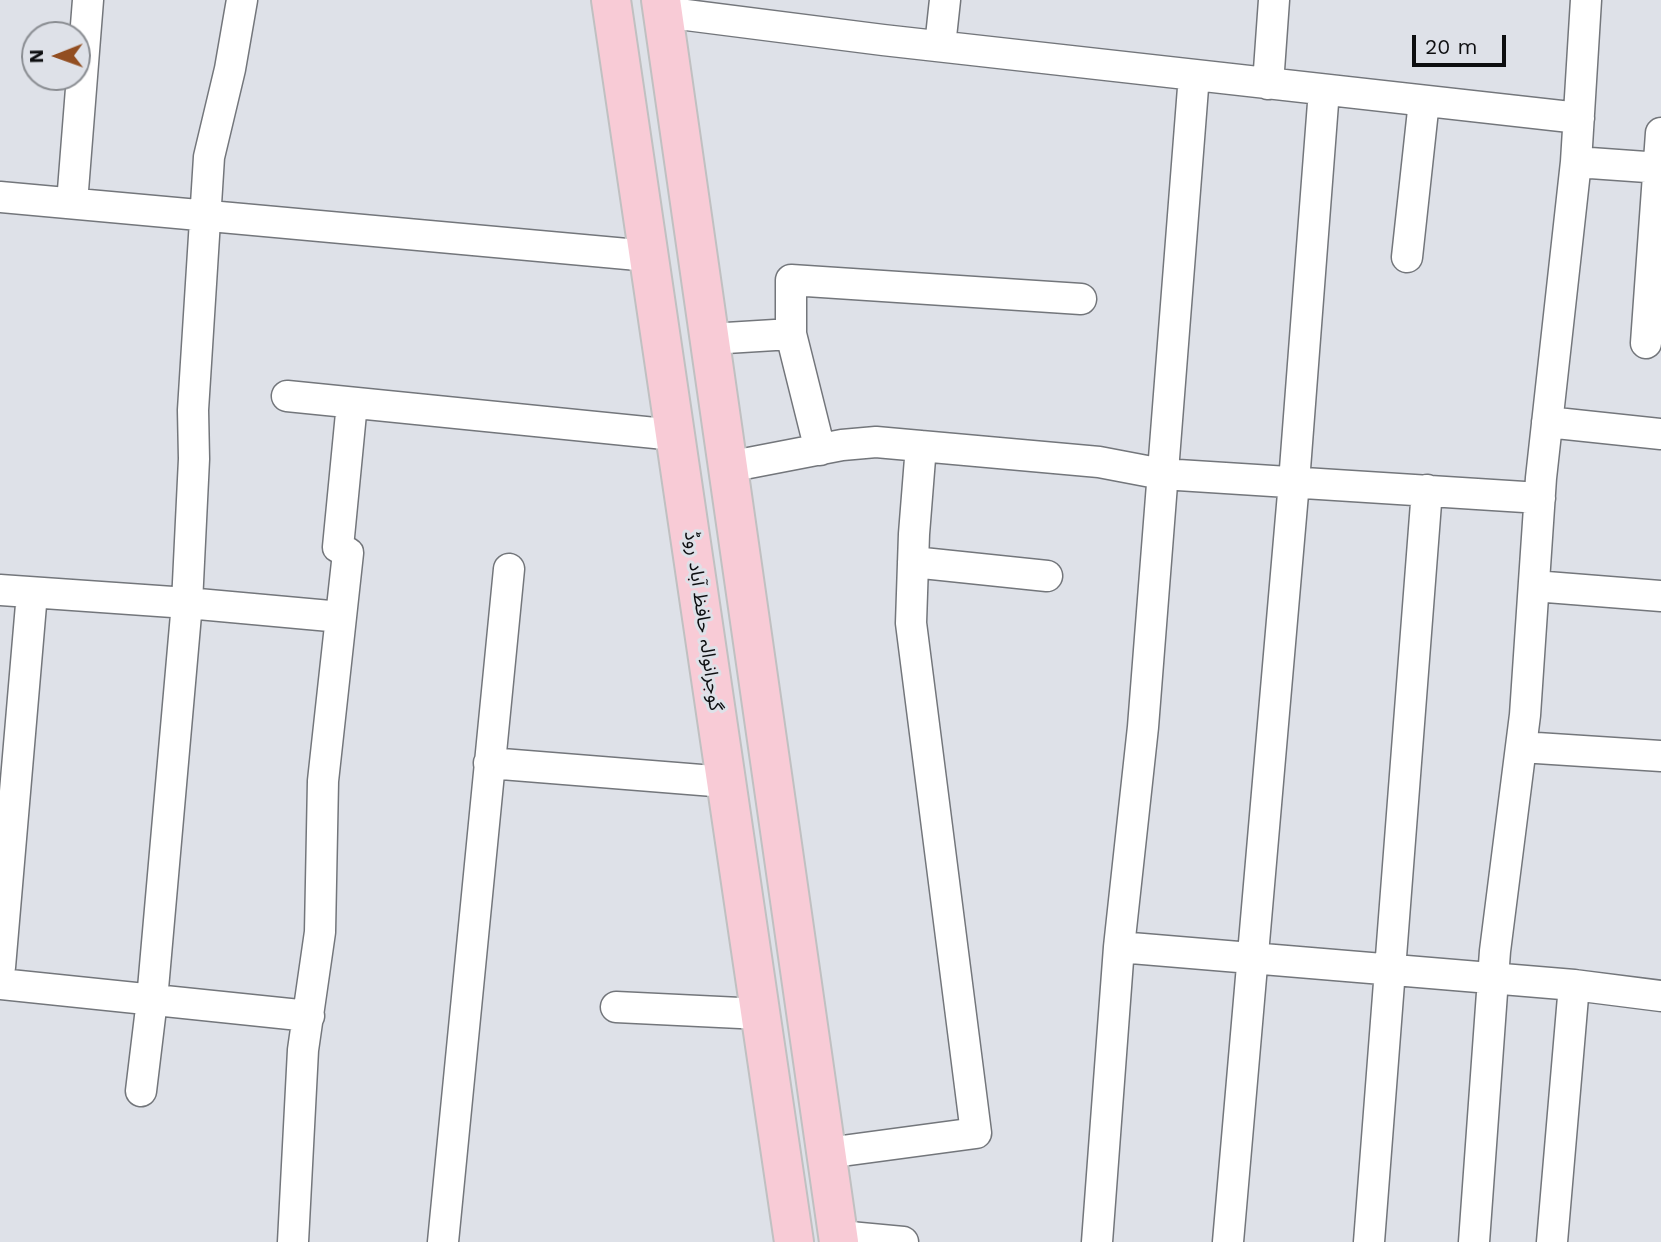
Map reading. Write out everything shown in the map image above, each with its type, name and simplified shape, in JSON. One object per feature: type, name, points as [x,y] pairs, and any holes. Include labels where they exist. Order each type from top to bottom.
[{"type":"main road","name":"گوجرانوالہ حافظ آباد روڈ","points":[[611,0],[794,1242]]},
{"type":"main road","points":[[662,6],[839,1239]]},
{"type":"street","points":[[72,204],[88,0]]},
{"type":"street","points":[[141,1091],[152,1000],[187,603],[194,459],[193,410],[209,157],[230,69],[242,0]]},
{"type":"street","points":[[940,46],[945,0]]},
{"type":"street","points":[[1268,84],[1274,0]]},
{"type":"street","points":[[1474,1242],[1493,979],[1521,747],[1547,422],[1576,162],[1586,0]]},
{"type":"street","points":[[662,6],[940,46],[1579,118]]},
{"type":"street","points":[[1097,1242],[1119,947],[1143,727],[1194,75]]},
{"type":"street","points":[[1228,1242],[1294,482],[1324,90]]},
{"type":"street","points":[[1407,257],[1424,101]]},
{"type":"street","points":[[1646,343],[1661,133]]},
{"type":"street","points":[[1576,162],[1659,168]]},
{"type":"street","points":[[0,197],[649,256]]},
{"type":"street","points":[[820,450],[791,334],[791,280],[1081,299]]},
{"type":"street","points":[[710,339],[791,334]]},
{"type":"street","points":[[288,396],[676,435]]},
{"type":"street","points":[[293,1242],[303,1050],[320,932],[323,782],[348,553],[338,547],[352,403]]},
{"type":"street","points":[[1547,422],[1661,434]]},
{"type":"street","points":[[728,467],[876,442],[1099,462],[1162,474],[1540,498]]},
{"type":"street","points":[[827,1153],[976,1133],[911,622],[921,446]]},
{"type":"street","points":[[1369,1242],[1427,490]]},
{"type":"street","points":[[913,562],[1047,576]]},
{"type":"street","points":[[443,1242],[509,569]]},
{"type":"street","points":[[1534,586],[1661,596]]},
{"type":"street","points":[[0,590],[341,617]]},
{"type":"street","points":[[0,967],[32,593]]},
{"type":"street","points":[[1521,747],[1661,756]]},
{"type":"street","points":[[489,764],[726,782]]},
{"type":"street","points":[[1119,947],[1574,985],[1661,996]]},
{"type":"street","points":[[0,984],[309,1016]]},
{"type":"street","points":[[1552,1242],[1574,985]]},
{"type":"street","points":[[616,1007],[761,1014]]},
{"type":"street","points":[[839,1239],[903,1242]]}]
